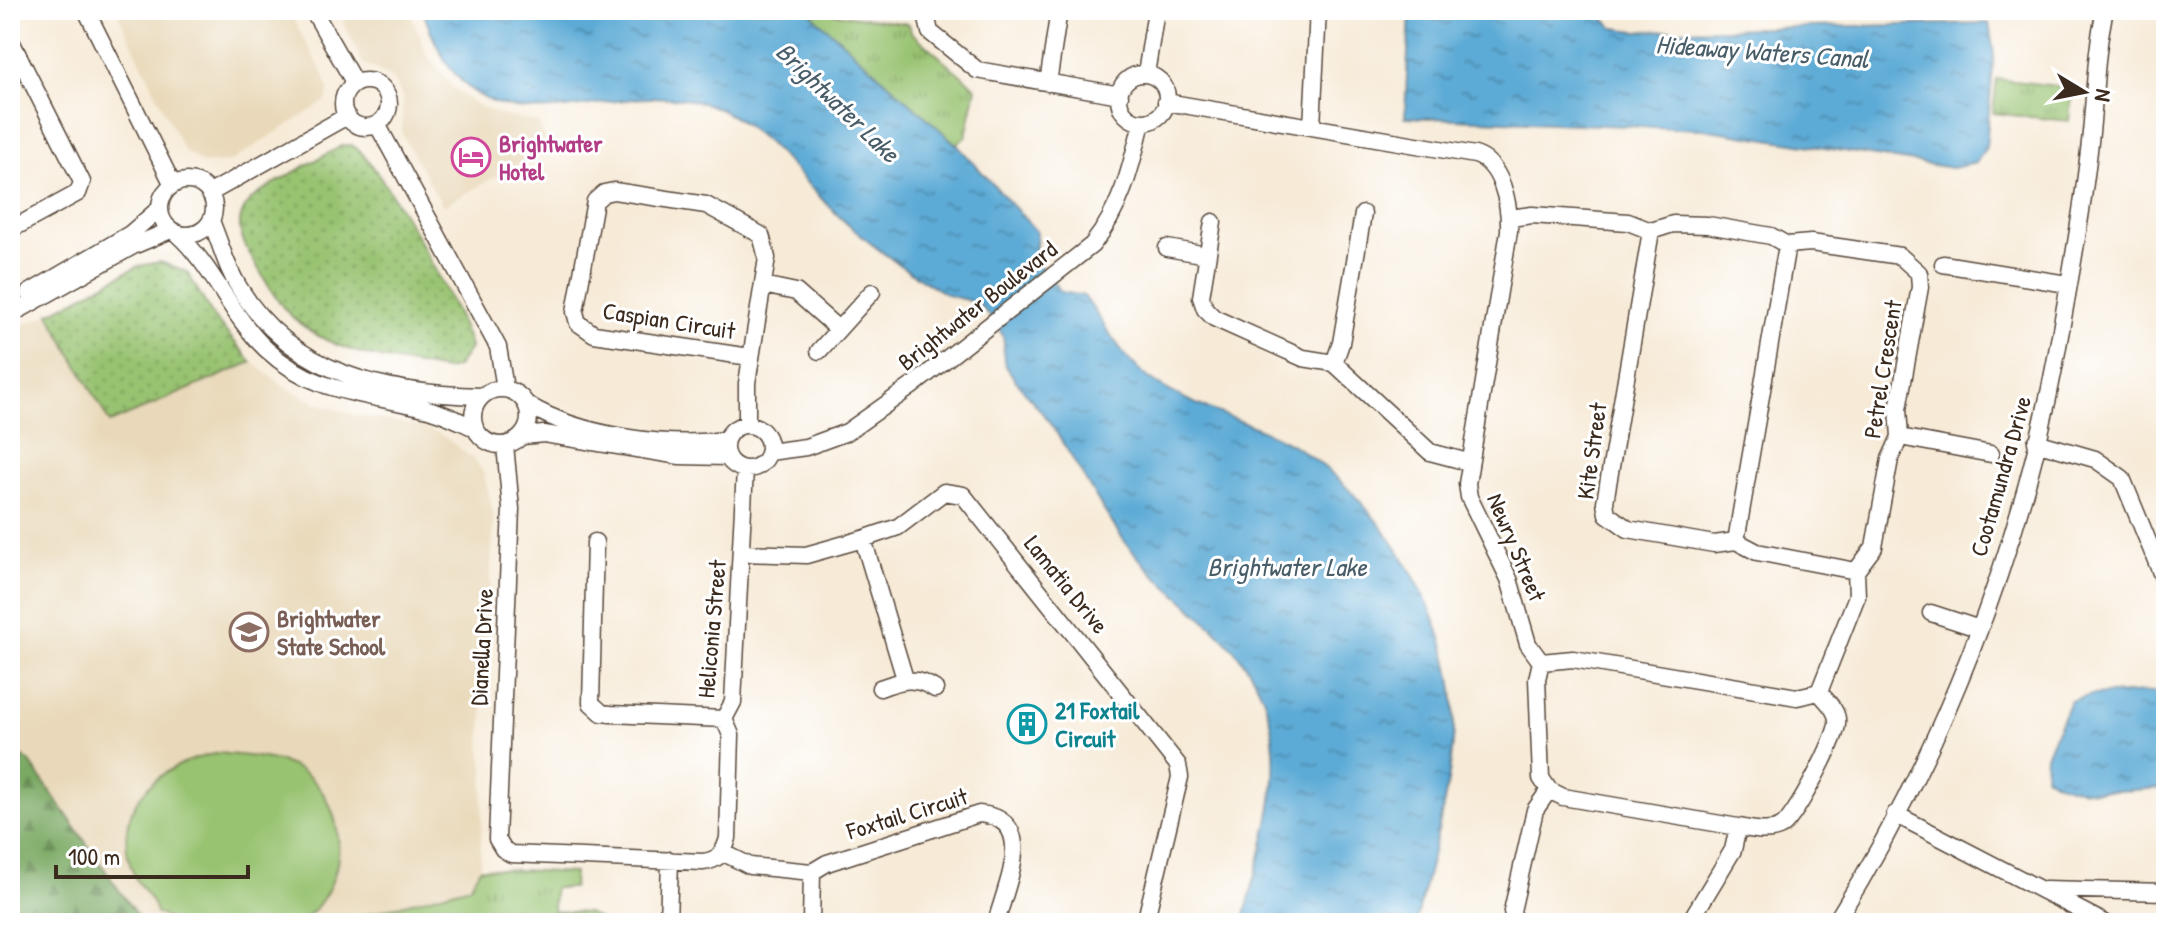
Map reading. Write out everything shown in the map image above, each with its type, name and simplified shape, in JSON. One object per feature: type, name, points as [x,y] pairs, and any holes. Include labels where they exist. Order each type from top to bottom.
[{"type":"street","points":[[86,10],[173,185]]},
{"type":"street","points":[[313,10],[355,84]]},
{"type":"street","points":[[925,10],[930,32],[977,70],[1120,95]]},
{"type":"street","points":[[1048,83],[1059,10]]},
{"type":"street","points":[[1146,74],[1156,10]]},
{"type":"street","points":[[1312,126],[1318,10]]},
{"type":"street","name":"Cootamundra Drive","points":[[1835,923],[1895,814],[1948,704],[2020,505],[2055,364],[2090,146],[2105,10]]},
{"type":"street","points":[[10,39],[82,182],[78,193],[10,230]]},
{"type":"street","points":[[1146,74],[1163,84],[1166,102],[1160,115],[1142,122],[1123,111],[1120,95],[1131,78],[1146,74]]},
{"type":"street","points":[[371,81],[384,89],[389,104],[384,119],[364,127],[347,116],[343,102],[355,84],[371,81]]},
{"type":"street","name":"Newry Street","points":[[1166,102],[1484,157],[1497,171],[1510,218],[1468,462],[1469,497],[1509,579],[1528,644],[1541,662]]},
{"type":"street","points":[[210,193],[347,116]]},
{"type":"street","name":"Brightwater Boulevard","points":[[769,452],[806,447],[847,432],[1092,245],[1122,197],[1142,122]]},
{"type":"street","points":[[377,124],[498,347],[505,388]]},
{"type":"street","points":[[10,303],[130,234],[160,208],[162,199],[173,185],[189,181],[210,193],[214,207],[211,221],[225,261],[255,311],[272,333],[309,360],[346,375],[446,395],[482,396],[505,388],[515,391],[528,405],[547,417],[593,430],[683,444],[726,440]]},
{"type":"street","name":"Caspian Circuit","points":[[747,424],[750,357],[767,258],[761,235],[718,209],[614,191],[604,193],[595,201],[575,312],[578,323],[594,334],[750,357]]},
{"type":"street","points":[[160,208],[174,232],[208,267],[250,332],[291,368],[341,392],[423,408],[475,428],[487,442],[505,445],[523,436],[544,434],[680,456],[727,457],[745,469],[757,467],[769,452],[764,432],[747,424],[733,428],[726,440],[727,457]]},
{"type":"street","points":[[1334,363],[1341,343],[1363,214]]},
{"type":"street","name":"Petrel Crescent","points":[[1510,218],[1532,215],[1620,221],[1651,231],[1673,224],[1708,225],[1771,236],[1787,245],[1811,243],[1900,256],[1919,273],[1920,287],[1898,409],[1900,437],[1890,459],[1874,547],[1856,571],[1857,596],[1819,692]]},
{"type":"street","points":[[10,315],[133,246],[174,232],[200,232],[211,221]]},
{"type":"street","points":[[1213,222],[1201,297],[1205,309],[1214,318],[1303,358],[1334,363],[1430,452],[1468,462]]},
{"type":"street","name":"Kite Street","points":[[1651,231],[1605,502],[1607,514],[1628,529],[1714,544],[1736,541],[1757,552],[1856,571]]},
{"type":"street","points":[[1736,541],[1787,245]]},
{"type":"street","points":[[1167,248],[1207,255]]},
{"type":"street","points":[[1943,264],[2067,284]]},
{"type":"street","points":[[763,285],[796,292],[838,329]]},
{"type":"street","points":[[819,351],[872,292]]},
{"type":"street","points":[[475,428],[474,411],[482,396]]},
{"type":"street","points":[[523,436],[530,421],[528,405]]},
{"type":"street","points":[[1900,437],[1991,454]]},
{"type":"street","points":[[2036,442],[2095,459],[2122,478],[2166,585]]},
{"type":"street","name":"Dianella Drive","points":[[505,445],[511,509],[497,839],[503,849],[511,854],[670,860]]},
{"type":"street","name":"Heliconia Street","points":[[724,853],[728,838],[731,735],[724,719],[733,702],[745,469]]},
{"type":"street","name":"Lamatia Drive","points":[[741,553],[806,555],[898,527],[944,492],[963,495],[1173,756],[1180,777],[1145,923]]},
{"type":"street","points":[[863,539],[905,679]]},
{"type":"street","points":[[595,542],[591,703],[602,713],[724,719]]},
{"type":"street","points":[[1931,613],[1977,628]]},
{"type":"street","points":[[1563,657],[1797,697],[1819,692],[1838,721],[1793,817],[1779,829],[1767,831],[1738,827],[1563,797],[1549,790],[1541,778],[1537,679],[1541,662],[1563,657]]},
{"type":"street","points":[[880,688],[905,679],[922,680],[935,689]]},
{"type":"street","points":[[1515,923],[1512,911],[1535,810],[1549,790]]},
{"type":"street","name":"Foxtail Circuit","points":[[724,853],[750,866],[812,872],[827,863],[979,814],[995,815],[1006,821],[1013,831],[1015,847],[996,923]]},
{"type":"street","points":[[1895,814],[2105,923]]},
{"type":"street","points":[[1689,923],[1733,850],[1738,827]]},
{"type":"street","points":[[668,923],[670,860],[703,862],[724,853]]},
{"type":"street","points":[[811,923],[812,872]]},
{"type":"street","points":[[2040,889],[2166,892]]},
{"type":"shaded area","points":[[116,10],[288,10],[324,75],[329,90],[326,101],[230,162],[203,164],[184,151]]},
{"type":"shaded area","points":[[354,10],[409,10],[427,55],[455,89],[476,105],[501,115],[537,122],[550,146],[443,206],[402,134],[403,98],[396,83],[386,74],[363,63],[343,22]]},
{"type":"shaded area","name":"Brightwater State School","points":[[49,314],[110,423],[252,362],[285,387],[316,403],[355,415],[419,426],[439,433],[474,459],[484,474],[494,516],[481,748],[484,768],[480,868],[470,886],[336,923],[142,923],[29,761],[10,749],[10,331]]},
{"type":"green space","points":[[823,12],[909,24],[911,32],[976,88],[966,136],[957,145],[810,15]]},
{"type":"green space","points":[[1997,79],[2072,88],[2069,121],[1993,113]]},
{"type":"green space","points":[[351,145],[379,175],[398,204],[453,305],[470,348],[457,367],[445,370],[379,358],[337,345],[317,335],[283,307],[245,246],[240,219],[253,198],[341,146]]},
{"type":"green space","points":[[160,262],[187,272],[214,318],[252,362],[110,423],[49,314],[138,266]]},
{"type":"green space","points":[[10,749],[29,761],[142,923],[10,923]]},
{"type":"green space","points":[[220,753],[266,758],[299,769],[320,789],[329,803],[338,835],[336,869],[322,900],[299,922],[255,925],[174,922],[156,914],[135,877],[127,853],[127,831],[132,811],[143,793],[176,767]]},
{"type":"green space","points":[[480,868],[574,873],[573,888],[554,888],[553,911],[588,913],[606,923],[336,923],[470,886]]},
{"type":"water","name":"Brightwater Lake","points":[[423,10],[807,10],[957,145],[1037,232],[1035,260],[1061,292],[1084,296],[1124,353],[1143,373],[1170,391],[1283,440],[1329,471],[1379,524],[1420,588],[1446,656],[1453,690],[1453,746],[1449,776],[1416,923],[1243,923],[1264,844],[1273,790],[1273,736],[1257,683],[1224,638],[1161,580],[1123,539],[1052,426],[1010,372],[1004,361],[1001,333],[980,306],[944,293],[885,254],[835,213],[775,150],[742,122],[723,111],[682,99],[640,98],[555,109],[515,108],[479,95],[448,64]]},
{"type":"water","name":"Hideaway Waters Canal","points":[[1410,10],[1594,10],[1614,28],[1636,31],[1989,23],[1994,55],[1986,147],[1976,163],[1952,168],[1703,129],[1405,117]]},
{"type":"water","points":[[2166,691],[2166,788],[2088,790],[2073,788],[2045,776],[2046,755],[2070,701],[2092,695]]},
{"type":"place","name":"Brightwater Hotel","points":[[471,157]]},
{"type":"place","name":"Brightwater State School","points":[[249,632]]},
{"type":"place","name":"21 Foxtail Circuit","points":[[1027,724]]}]
